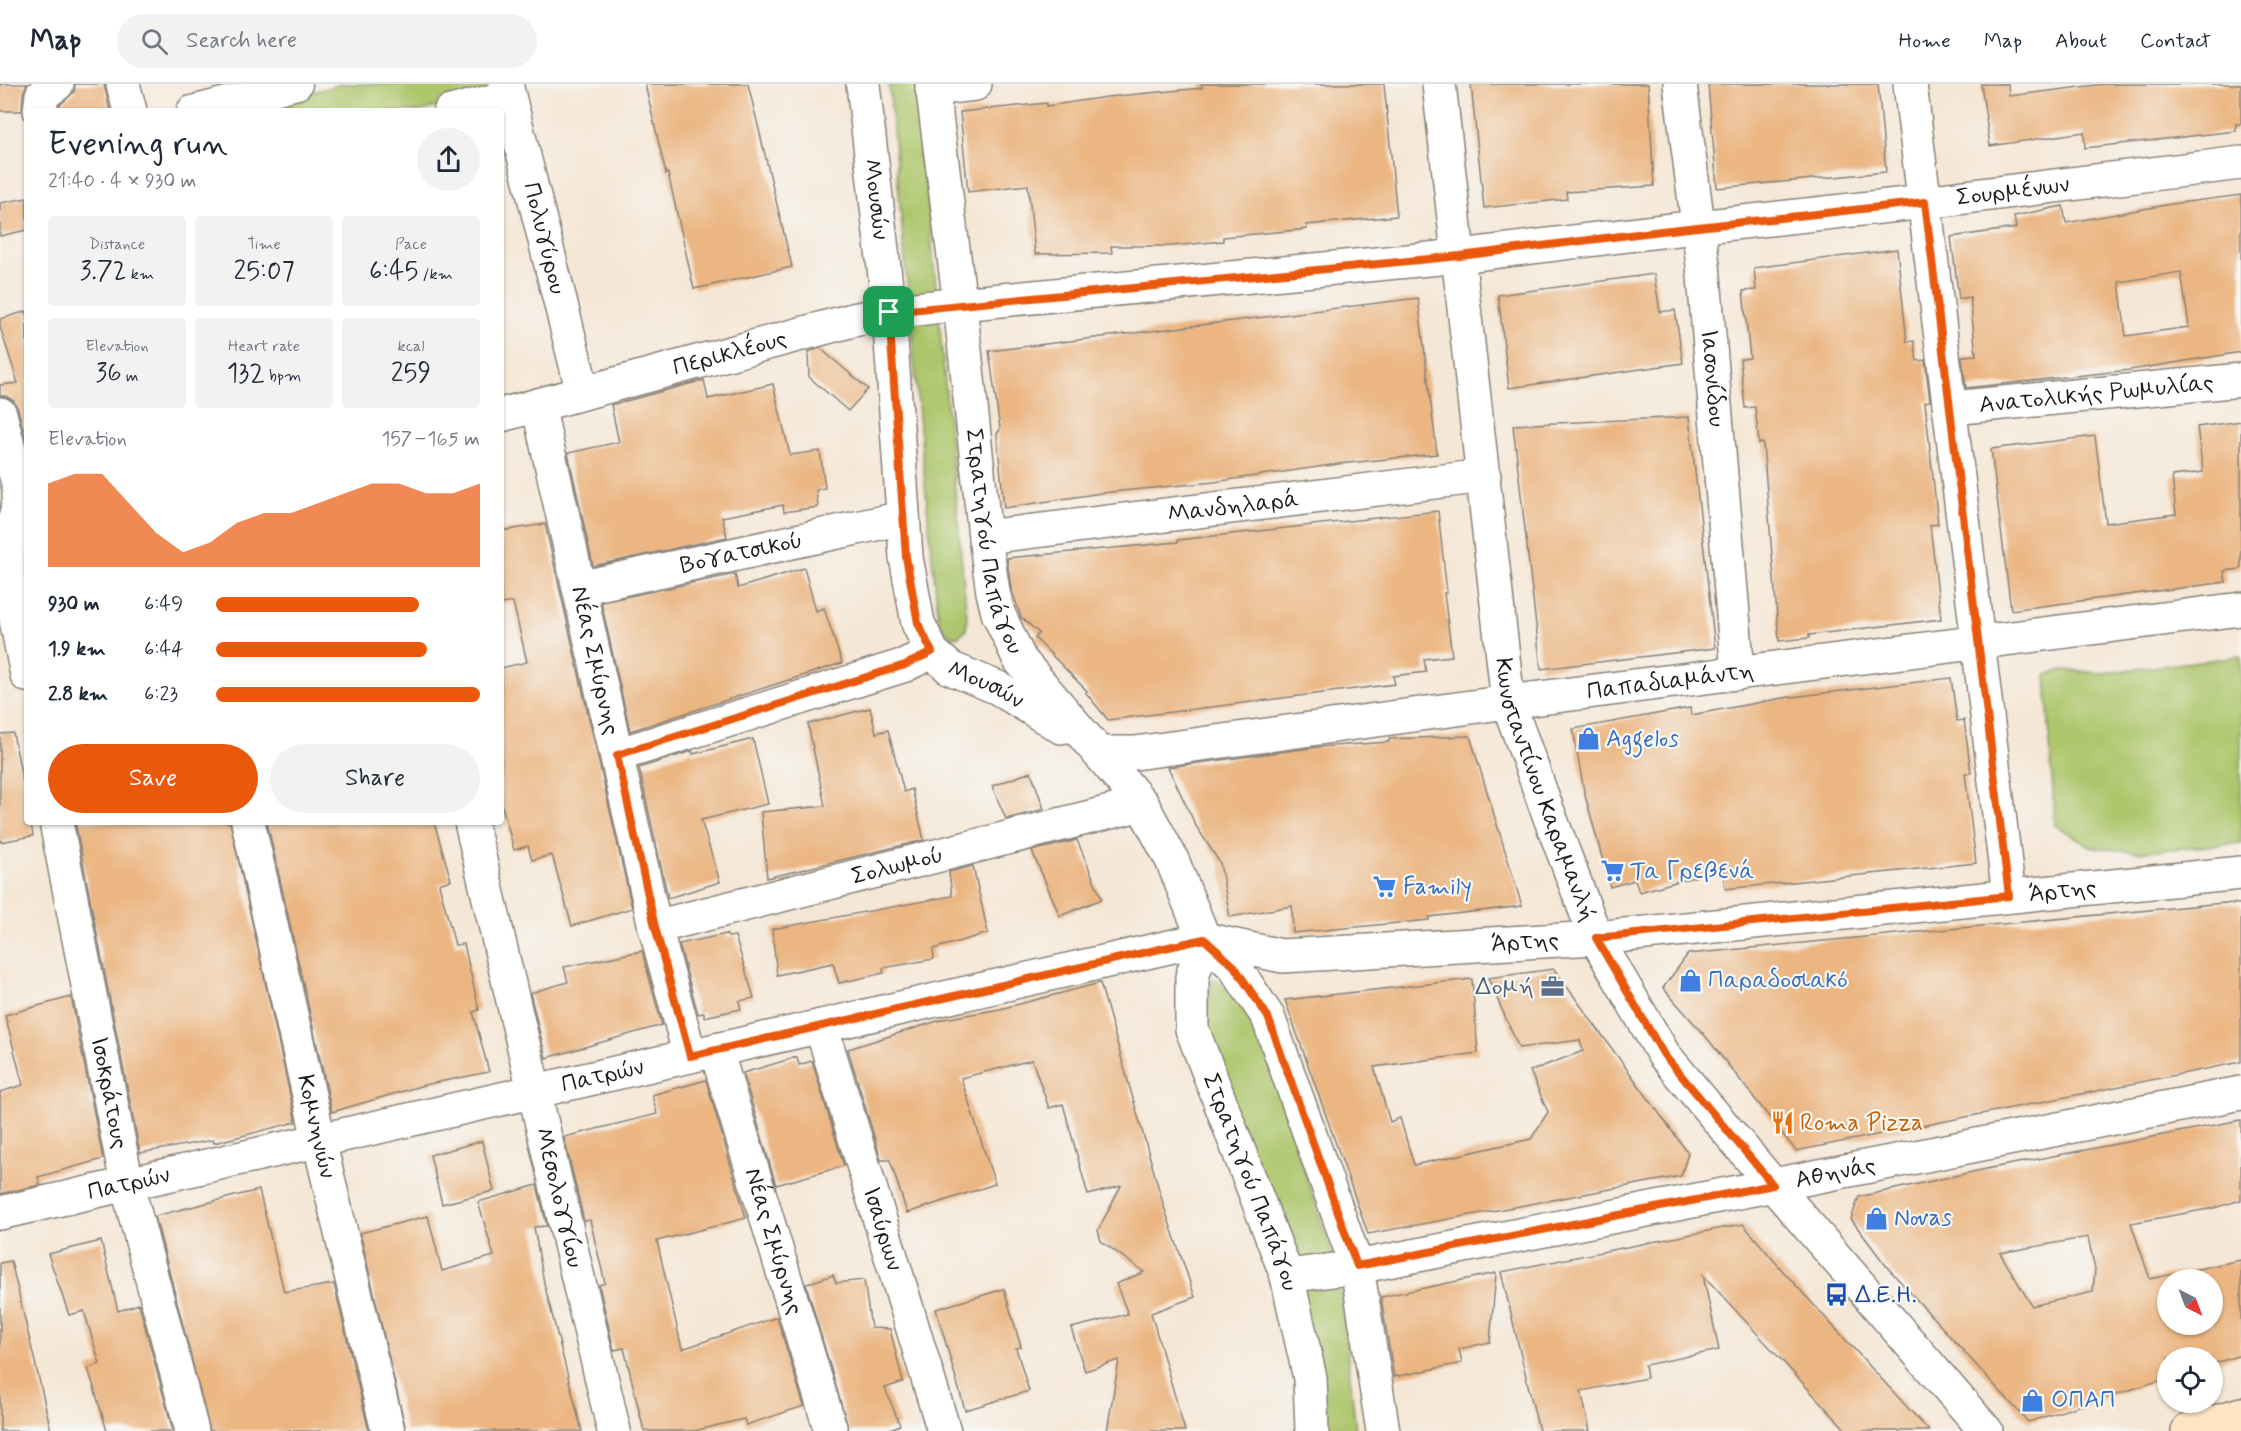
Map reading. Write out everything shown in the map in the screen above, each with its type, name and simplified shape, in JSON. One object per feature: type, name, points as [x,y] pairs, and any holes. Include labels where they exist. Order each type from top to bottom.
[{"type":"main road","points":[[2188,1431],[2241,1414]]},
{"type":"street","points":[[40,108],[42,95],[57,84]]},
{"type":"street","points":[[123,84],[129,108]]},
{"type":"street","points":[[204,108],[297,84]]},
{"type":"street","name":"Μουσών","points":[[863,84],[894,311],[906,557],[916,615],[924,638],[932,652],[950,668],[998,688],[1021,701],[1099,753]]},
{"type":"street","points":[[932,87],[975,84]]},
{"type":"street","name":"Κωνσταντίνου Καραμανλή","points":[[1439,84],[1508,702],[1596,938],[1664,1055],[1986,1431]]},
{"type":"street","name":"Ιασoνίδου","points":[[1680,84],[1703,265],[1738,673]]},
{"type":"street","points":[[1910,84],[1980,642],[2009,896]]},
{"type":"street","name":"Στρατηγού Παπάγου","points":[[932,87],[960,304],[985,537],[998,613],[1020,660],[1142,804],[1172,860],[1204,939],[1234,966],[1268,1017],[1350,1268],[1383,1431]]},
{"type":"street","points":[[457,108],[508,90]]},
{"type":"street","name":"Πολυγύρου","points":[[508,90],[584,393]]},
{"type":"street","name":"Σουρμένων","points":[[960,304],[1460,256],[2241,163]]},
{"type":"street","name":"Περικλέους","points":[[504,414],[894,311],[960,304]]},
{"type":"street","name":"Ανατολικής Ρωμυλίας","points":[[1951,408],[2241,380]]},
{"type":"street","name":"Νέας Σμύρνης","points":[[538,405],[655,927],[703,1053],[831,1431]]},
{"type":"street","points":[[0,414],[19,488],[8,579],[24,660]]},
{"type":"street","name":"Μανδηλαρά","points":[[985,537],[1484,476]]},
{"type":"street","name":"Βογατσικού","points":[[579,588],[903,518]]},
{"type":"street","name":"Παπαδιαμάντη","points":[[1099,753],[1135,753],[1508,702],[2241,609]]},
{"type":"street","points":[[617,755],[905,665],[932,652]]},
{"type":"street","name":"Σολωμού","points":[[655,927],[1142,804]]},
{"type":"street","name":"Ισοκράτους","points":[[57,825],[127,1184],[192,1431]]},
{"type":"street","name":"Κομνηνών","points":[[249,825],[388,1431]]},
{"type":"street","name":"Μεσολογγίου","points":[[472,825],[614,1431]]},
{"type":"street","name":"Άρτης","points":[[1204,939],[1281,956],[1596,938],[2241,873]]},
{"type":"street","name":"Στρατηγού Παπάγου","points":[[1204,939],[1192,977],[1192,1029],[1293,1276],[1310,1378],[1312,1431]]},
{"type":"street","name":"Πατρών","points":[[0,1213],[1204,939]]},
{"type":"street","name":"Ισαύρων","points":[[821,1026],[944,1431]]},
{"type":"street","name":"Αθηνάς","points":[[1293,1276],[1350,1268],[2241,1094]]},
{"type":"green space","points":[[342,84],[493,84],[495,91],[433,108],[257,108]]},
{"type":"green space","points":[[889,84],[917,84],[967,618],[966,630],[957,637],[947,634],[939,622]]},
{"type":"green space","points":[[2241,656],[2241,843],[2136,852],[2092,847],[2055,825],[2046,675],[2062,670],[2103,673]]},
{"type":"green space","points":[[1214,978],[1249,1002],[1339,1275],[1356,1431],[1321,1431],[1203,1015]]},
{"type":"building","points":[[0,84],[27,84],[23,93],[22,111],[0,111]]},
{"type":"building","points":[[75,84],[104,84],[109,108],[60,108],[74,92]]},
{"type":"building","points":[[645,84],[748,84],[792,267],[694,289]]},
{"type":"building","points":[[1201,84],[1384,84],[1397,216],[1306,225],[1307,229],[1223,237],[1223,241],[1172,246],[1111,246],[1112,253],[1035,254],[1028,185],[968,192],[960,112],[1047,103],[1047,106],[1107,97],[1202,88]]},
{"type":"building","points":[[1471,84],[1648,84],[1654,186],[1566,192],[1567,199],[1484,208]]},
{"type":"building","points":[[1708,84],[1878,84],[1886,172],[1717,188]]},
{"type":"building","points":[[1981,84],[2008,84],[2009,96],[2105,84],[2241,84],[2241,124],[2236,124],[2236,131],[2085,148],[2084,132],[1990,146]]},
{"type":"building","points":[[2241,195],[2241,352],[2130,370],[1966,388],[1962,356],[1976,355],[1970,297],[1959,299],[1951,237],[2016,228],[2014,216],[2063,206],[2066,223],[2171,204]],"holes":[[[2181,272],[2189,327],[2126,336],[2119,282]]]},
{"type":"building","points":[[24,199],[24,231],[0,236],[0,203]]},
{"type":"building","points":[[1897,249],[1907,342],[1914,341],[1917,361],[1925,360],[1930,401],[1925,402],[1938,524],[1930,525],[1941,619],[1809,635],[1809,638],[1779,641],[1763,443],[1759,444],[1755,407],[1745,408],[1740,359],[1750,358],[1743,291],[1756,290],[1754,268]]},
{"type":"building","points":[[1654,274],[1660,312],[1675,310],[1683,363],[1509,388],[1498,295]]},
{"type":"building","points":[[1418,298],[1437,454],[1338,464],[1214,482],[1101,493],[1004,508],[997,434],[1000,429],[989,351]]},
{"type":"building","points":[[24,312],[24,432],[14,401],[6,396],[0,396],[0,385],[18,383],[0,327],[0,319]]},
{"type":"building","points":[[820,348],[868,389],[848,411],[809,377],[808,352]]},
{"type":"building","points":[[704,380],[708,399],[773,384],[790,455],[820,451],[825,488],[816,490],[818,507],[784,512],[783,505],[722,517],[727,537],[593,566],[568,453],[619,442],[611,405]]},
{"type":"building","points":[[1689,417],[1715,648],[1541,669],[1513,425]]},
{"type":"building","points":[[2241,421],[2241,569],[2224,571],[2226,582],[2011,610],[1991,449],[2095,436],[2106,523],[2176,514],[2172,476],[2203,472],[2197,427]]},
{"type":"building","points":[[1438,511],[1447,593],[1444,593],[1452,656],[1424,659],[1426,672],[1393,676],[1395,684],[1108,720],[1086,693],[1087,691],[1035,638],[1039,633],[1021,617],[1011,588],[1007,558],[1178,542],[1178,540]]},
{"type":"building","points":[[545,524],[632,908],[572,926],[552,855],[532,860],[528,846],[514,850],[504,813],[504,667],[527,662],[513,602],[504,604],[504,531]]},
{"type":"building","points":[[804,568],[816,611],[824,608],[842,663],[630,731],[601,602],[735,574],[738,588]]},
{"type":"building","points":[[1951,678],[1957,721],[1964,720],[1971,773],[1965,773],[1976,863],[1725,889],[1723,869],[1639,892],[1635,880],[1610,887],[1584,791],[1573,729],[1690,708],[1691,715],[1783,698]]},
{"type":"building","points":[[870,708],[876,733],[888,730],[904,792],[912,789],[924,840],[767,878],[761,812],[825,806],[808,724]]},
{"type":"building","points":[[13,733],[24,788],[24,825],[31,825],[33,836],[0,842],[0,734]]},
{"type":"building","points":[[1470,736],[1522,906],[1429,917],[1429,920],[1293,933],[1292,906],[1230,917],[1220,863],[1196,826],[1168,767],[1318,747],[1389,742],[1389,739]]},
{"type":"building","points":[[753,739],[768,804],[701,820],[720,882],[668,898],[639,768],[692,751],[693,754]]},
{"type":"building","points":[[1031,772],[1044,809],[1006,819],[992,786]]},
{"type":"building","points":[[76,825],[231,825],[296,1122],[214,1143],[213,1140],[140,1153]]},
{"type":"building","points":[[268,825],[435,825],[451,880],[439,884],[455,945],[464,944],[479,1010],[473,1012],[489,1072],[424,1085],[332,1112]]},
{"type":"building","points":[[1077,840],[1102,899],[1060,916],[1032,851]]},
{"type":"building","points":[[973,866],[988,933],[933,949],[934,959],[883,968],[884,973],[839,983],[833,963],[777,975],[772,929],[952,896],[949,872]]},
{"type":"building","points":[[2223,903],[2241,904],[2241,1062],[1796,1151],[1707,1038],[1663,988],[1688,954]]},
{"type":"building","points":[[726,934],[728,937],[735,936],[754,998],[739,1001],[741,1009],[704,1017],[704,1013],[698,1014],[679,944]]},
{"type":"building","points":[[642,951],[662,1025],[546,1058],[530,993],[568,982],[564,967]]},
{"type":"building","points":[[1554,969],[1688,1153],[1681,1176],[1368,1234],[1285,1000],[1472,979],[1478,1053],[1374,1067],[1390,1122],[1400,1118],[1414,1165],[1531,1139],[1548,1112],[1530,1071],[1583,1051],[1580,1040],[1519,1048],[1488,978]]},
{"type":"building","points":[[1100,983],[1164,1207],[1195,1297],[1151,1313],[1185,1431],[1107,1431],[1119,1360],[1085,1371],[1071,1328],[1128,1314],[1116,1284],[1144,1272],[1101,1241],[1098,1230],[1121,1186],[1088,1195],[1063,1104],[1049,1108],[1032,1060],[961,1078],[995,1184],[907,1213],[890,1160],[881,1160],[848,1049],[944,1019],[1000,1009]]},
{"type":"building","points":[[71,997],[103,1159],[38,1177],[40,1185],[0,1194],[0,1092],[23,1085],[5,1015]]},
{"type":"building","points":[[797,1057],[799,1065],[812,1061],[844,1166],[776,1185],[743,1073]]},
{"type":"building","points":[[706,1080],[746,1218],[657,1241],[682,1349],[777,1317],[804,1406],[746,1425],[744,1419],[694,1431],[644,1431],[624,1348],[614,1350],[599,1285],[605,1283],[590,1220],[584,1221],[564,1137],[657,1114],[652,1095]]},
{"type":"building","points":[[2241,1120],[2241,1200],[2214,1208],[2131,1223],[2150,1279],[2157,1278],[2157,1335],[2223,1335],[2223,1269],[2198,1269],[2241,1260],[2241,1355],[2223,1361],[2223,1347],[2157,1347],[2157,1381],[2028,1422],[1887,1267],[1851,1219],[1859,1197],[1986,1169]],"holes":[[[2088,1237],[2095,1269],[2093,1292],[2032,1306],[2000,1253]]]},
{"type":"building","points":[[482,1141],[494,1191],[442,1204],[430,1155]]},
{"type":"building","points":[[537,1185],[547,1226],[534,1227],[544,1283],[582,1431],[406,1431],[360,1233],[428,1216],[442,1271],[494,1256],[478,1202]]},
{"type":"building","points":[[259,1190],[284,1292],[334,1284],[369,1431],[210,1431],[155,1216]]},
{"type":"building","points":[[1743,1224],[1929,1431],[1847,1431],[1703,1275],[1719,1350],[1645,1365],[1647,1378],[1581,1391],[1590,1431],[1539,1431],[1501,1272]]},
{"type":"building","points":[[101,1241],[118,1311],[139,1304],[173,1431],[107,1431],[88,1368],[100,1364],[84,1311],[69,1315],[48,1254]]},
{"type":"building","points":[[11,1261],[51,1431],[0,1431],[0,1263]]},
{"type":"building","points":[[1496,1273],[1490,1342],[1459,1349],[1462,1363],[1394,1377],[1381,1297]]},
{"type":"building","points":[[833,1275],[836,1283],[864,1280],[871,1328],[890,1329],[903,1382],[885,1388],[900,1425],[885,1431],[849,1431],[806,1284]]},
{"type":"building","points":[[1004,1289],[1021,1347],[1016,1348],[1029,1391],[965,1410],[936,1309]]},
{"type":"place","name":"Aggelos","points":[[1588,739]]},
{"type":"place","name":"Τα Γρεβενά","points":[[1612,871]]},
{"type":"place","name":"Family","points":[[1385,887]]},
{"type":"place","name":"Παραδοσιακό","points":[[1690,980]]},
{"type":"place","name":"Δομή","points":[[1552,987]]},
{"type":"place","name":"Roma Pizza","points":[[1782,1123]]},
{"type":"place","name":"Novas","points":[[1876,1218]]},
{"type":"place","name":"Δ.Ε.Η.","points":[[1837,1295]]},
{"type":"place","name":"ΟΠΑΠ","points":[[2033,1400]]},
{"type":"route","points":[[1925,202],[2009,896],[1596,938],[1664,1055],[1773,1185],[1357,1266],[1268,1017],[1234,966],[1204,939],[690,1056],[655,927],[617,755],[905,665],[932,652],[918,623],[906,557],[889,312],[1460,256],[1925,202]]}]
